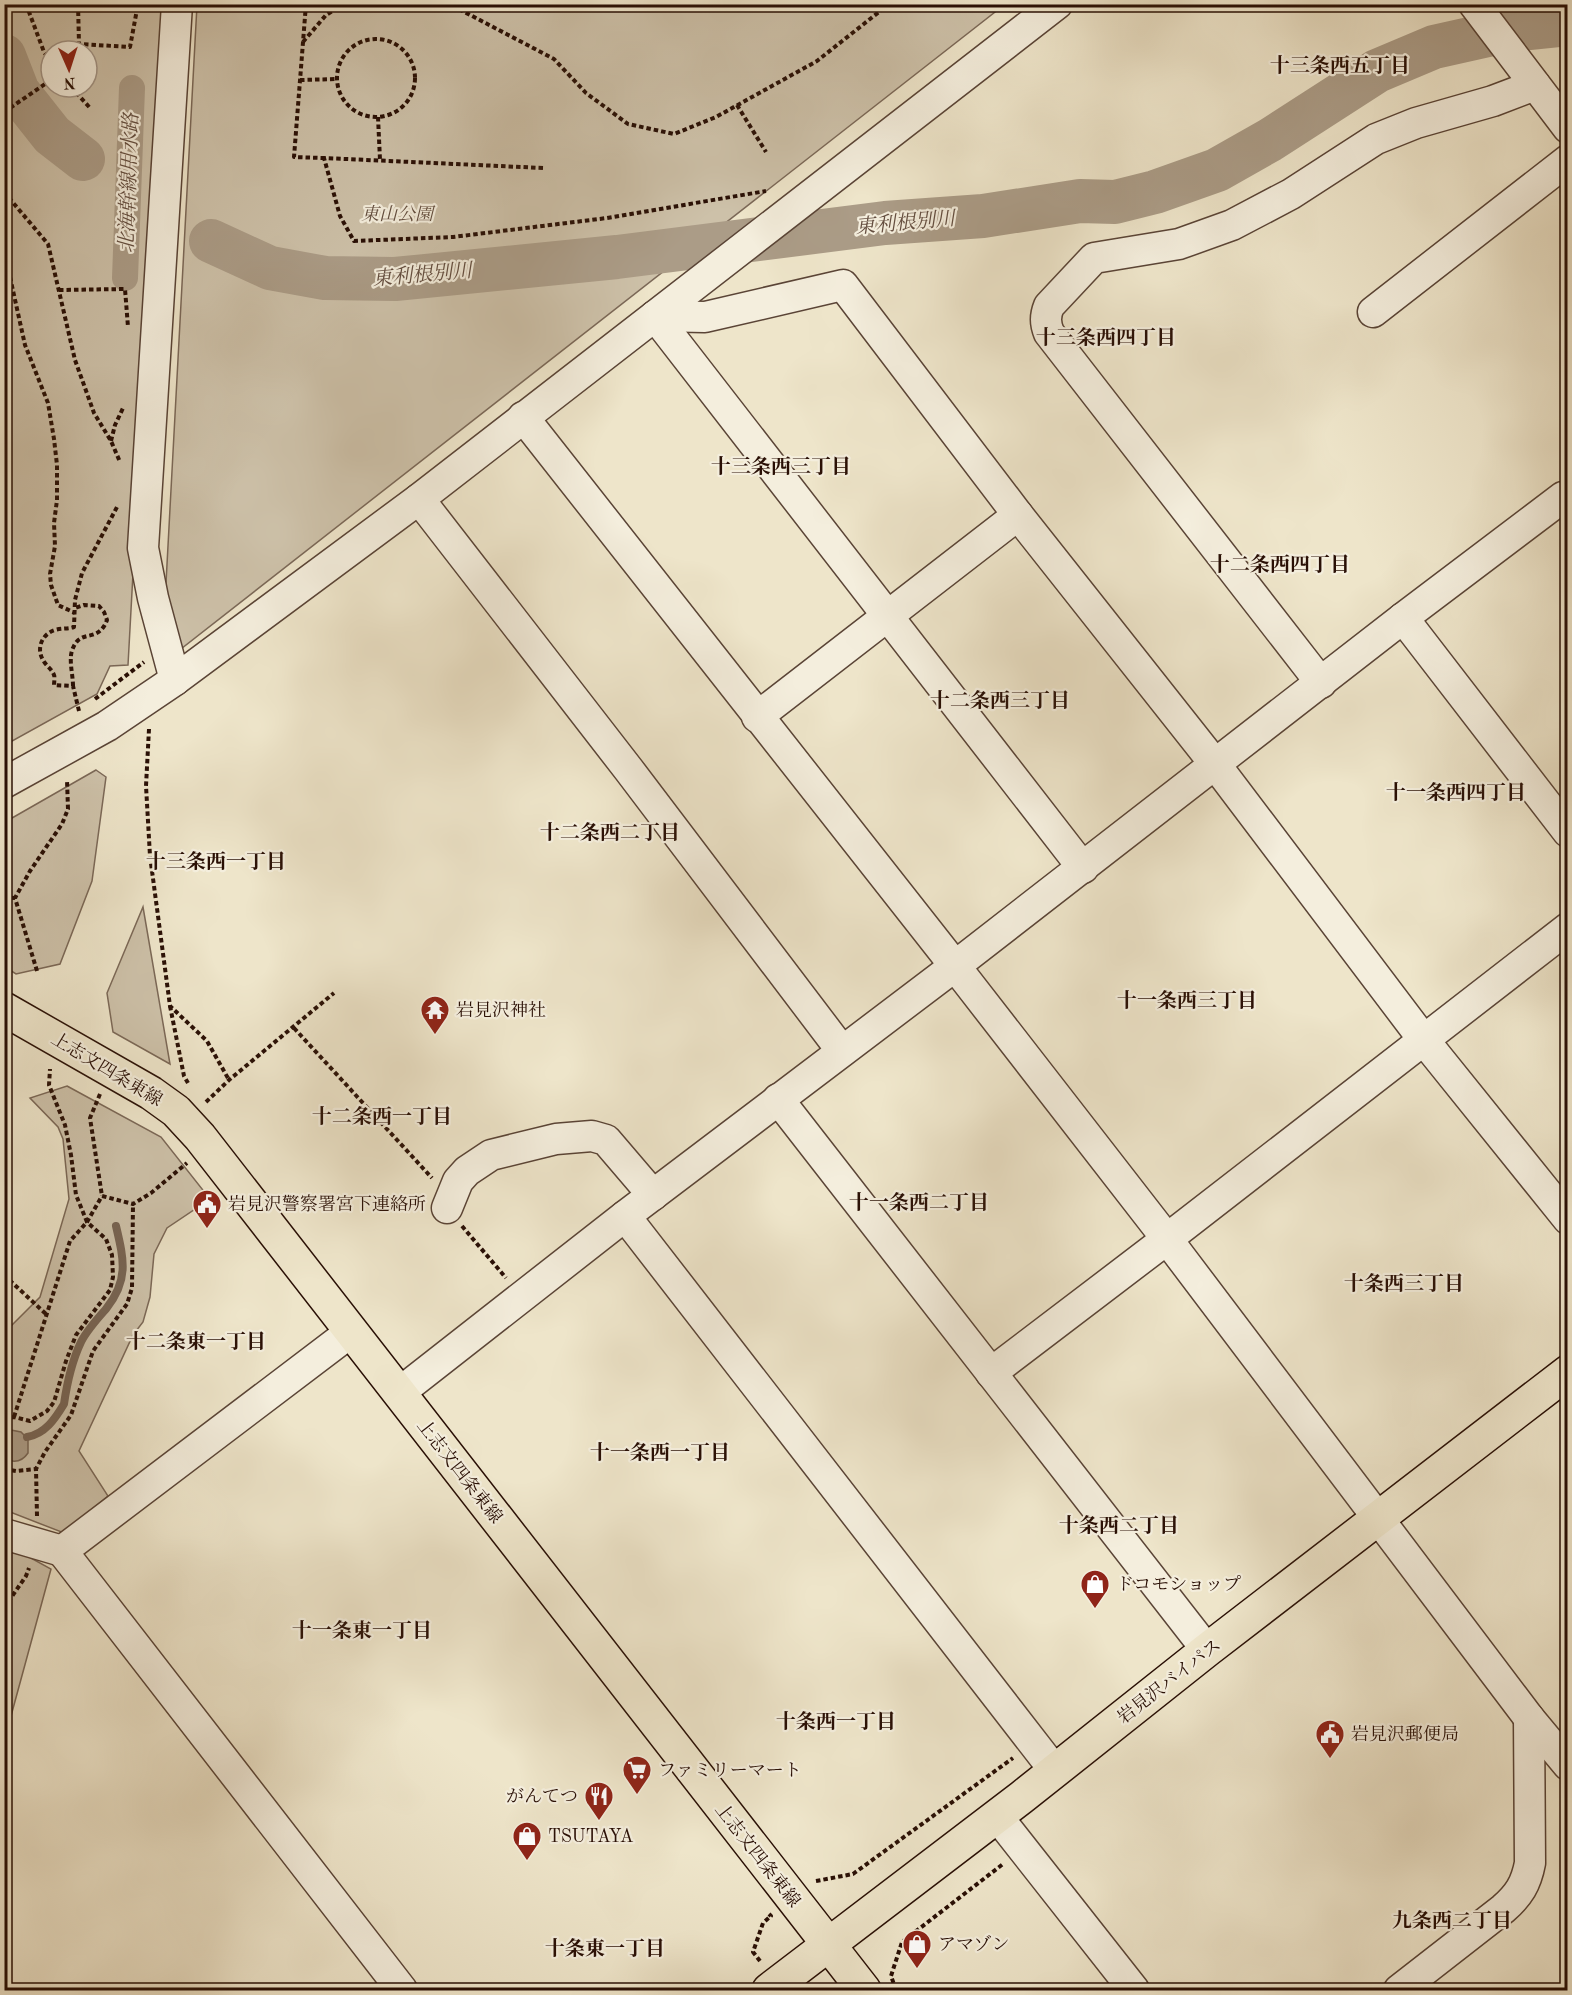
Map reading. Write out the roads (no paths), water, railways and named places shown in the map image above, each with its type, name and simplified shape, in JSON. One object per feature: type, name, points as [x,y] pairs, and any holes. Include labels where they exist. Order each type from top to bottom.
[{"type":"main road","name":"上志文四条東線","points":[[4,1009],[151,1092],[176,1111],[215,1155],[864,1990]]},
{"type":"main road","name":"岩見沢バイパス","points":[[774,1987],[998,1816],[1207,1650],[1568,1372]]},
{"type":"street","points":[[175,680],[143,548],[177,4]]},
{"type":"street","points":[[4,783],[107,726],[175,680],[419,498],[1057,4]]},
{"type":"street","points":[[1474,4],[1568,128]]},
{"type":"street","points":[[1321,684],[1049,333],[1045,323],[1046,314],[1049,306],[1094,258],[1152,250],[1214,232],[1291,194],[1376,139],[1416,123],[1493,101],[1531,80]]},
{"type":"street","points":[[1373,312],[1568,160]]},
{"type":"street","points":[[655,316],[705,317],[843,285],[1018,514],[1215,764],[1423,1039],[1568,1219]]},
{"type":"street","points":[[655,316],[1083,868]]},
{"type":"street","points":[[523,417],[1167,1239],[1529,1718],[1568,1765]]},
{"type":"street","points":[[419,498],[842,1051]]},
{"type":"street","points":[[399,1393],[625,1216],[1083,868],[1403,618],[1566,498]]},
{"type":"street","points":[[757,717],[1018,514]]},
{"type":"street","points":[[1403,618],[1568,832]]},
{"type":"street","points":[[991,1373],[1568,928]]},
{"type":"street","points":[[778,1099],[1207,1650]]},
{"type":"street","points":[[447,1208],[458,1181],[467,1171],[491,1155],[556,1138],[592,1136],[606,1140],[653,1195]]},
{"type":"street","points":[[625,1216],[1055,1771]]},
{"type":"street","points":[[49,1547],[352,1331]]},
{"type":"street","points":[[4,1534],[49,1547],[402,1990]]},
{"type":"street","points":[[1399,1990],[1503,1909],[1519,1895],[1527,1880],[1530,1863],[1529,1718]]},
{"type":"street","points":[[998,1816],[1134,1990]]},
{"type":"waterway","name":"東利根別川","points":[[211,241],[270,268],[325,278],[395,279],[617,257],[885,223],[983,216],[1080,201],[1115,202],[1155,192],[1217,170],[1270,140],[1377,71],[1434,47],[1510,30],[1568,24]]},
{"type":"waterway","name":"東利根別川","points":[[4,56],[18,92],[52,135],[83,159]]},
{"type":"waterway","name":"北海幹線用水路","points":[[125,278],[132,88]]},
{"type":"waterway","points":[[27,1437],[39,1433],[61,1410],[72,1364],[81,1342],[118,1289],[123,1269],[116,1226]]},
{"type":"place","name":"岩見沢神社","points":[[435,1036]]},
{"type":"place","name":"岩見沢警察署宮下連絡所","points":[[207,1230]]},
{"type":"place","name":"ドコモショップ","points":[[1095,1610]]},
{"type":"place","name":"岩見沢郵便局","points":[[1330,1760]]},
{"type":"place","name":"ファミリーマート","points":[[637,1796]]},
{"type":"place","name":"がんてつ","points":[[599,1822]]},
{"type":"place","name":"TSUTAYA","points":[[527,1862]]},
{"type":"place","name":"アマゾン","points":[[917,1970]]},
{"type":"district","name":"十三条西五丁目","points":[[1340,65]]},
{"type":"district","name":"十三条西四丁目","points":[[1106,337]]},
{"type":"district","name":"十三条西三丁目","points":[[781,466]]},
{"type":"district","name":"十二条西四丁目","points":[[1280,564]]},
{"type":"district","name":"十二条西三丁目","points":[[1000,700]]},
{"type":"district","name":"十一条西四丁目","points":[[1456,792]]},
{"type":"district","name":"十二条西二丁目","points":[[610,832]]},
{"type":"district","name":"十三条西一丁目","points":[[216,861]]},
{"type":"district","name":"十一条西三丁目","points":[[1187,1000]]},
{"type":"district","name":"十二条西一丁目","points":[[382,1116]]},
{"type":"district","name":"十一条西二丁目","points":[[919,1202]]},
{"type":"district","name":"十条西三丁目","points":[[1404,1283]]},
{"type":"district","name":"十二条東一丁目","points":[[196,1341]]},
{"type":"district","name":"十一条西一丁目","points":[[660,1452]]},
{"type":"district","name":"十条西二丁目","points":[[1119,1525]]},
{"type":"district","name":"十一条東一丁目","points":[[362,1630]]},
{"type":"district","name":"十条西一丁目","points":[[836,1721]]},
{"type":"district","name":"九条西二丁目","points":[[1452,1920]]},
{"type":"district","name":"十条東一丁目","points":[[605,1948]]},
{"type":"park label","name":"東山公園","points":[[397,214]]}]
